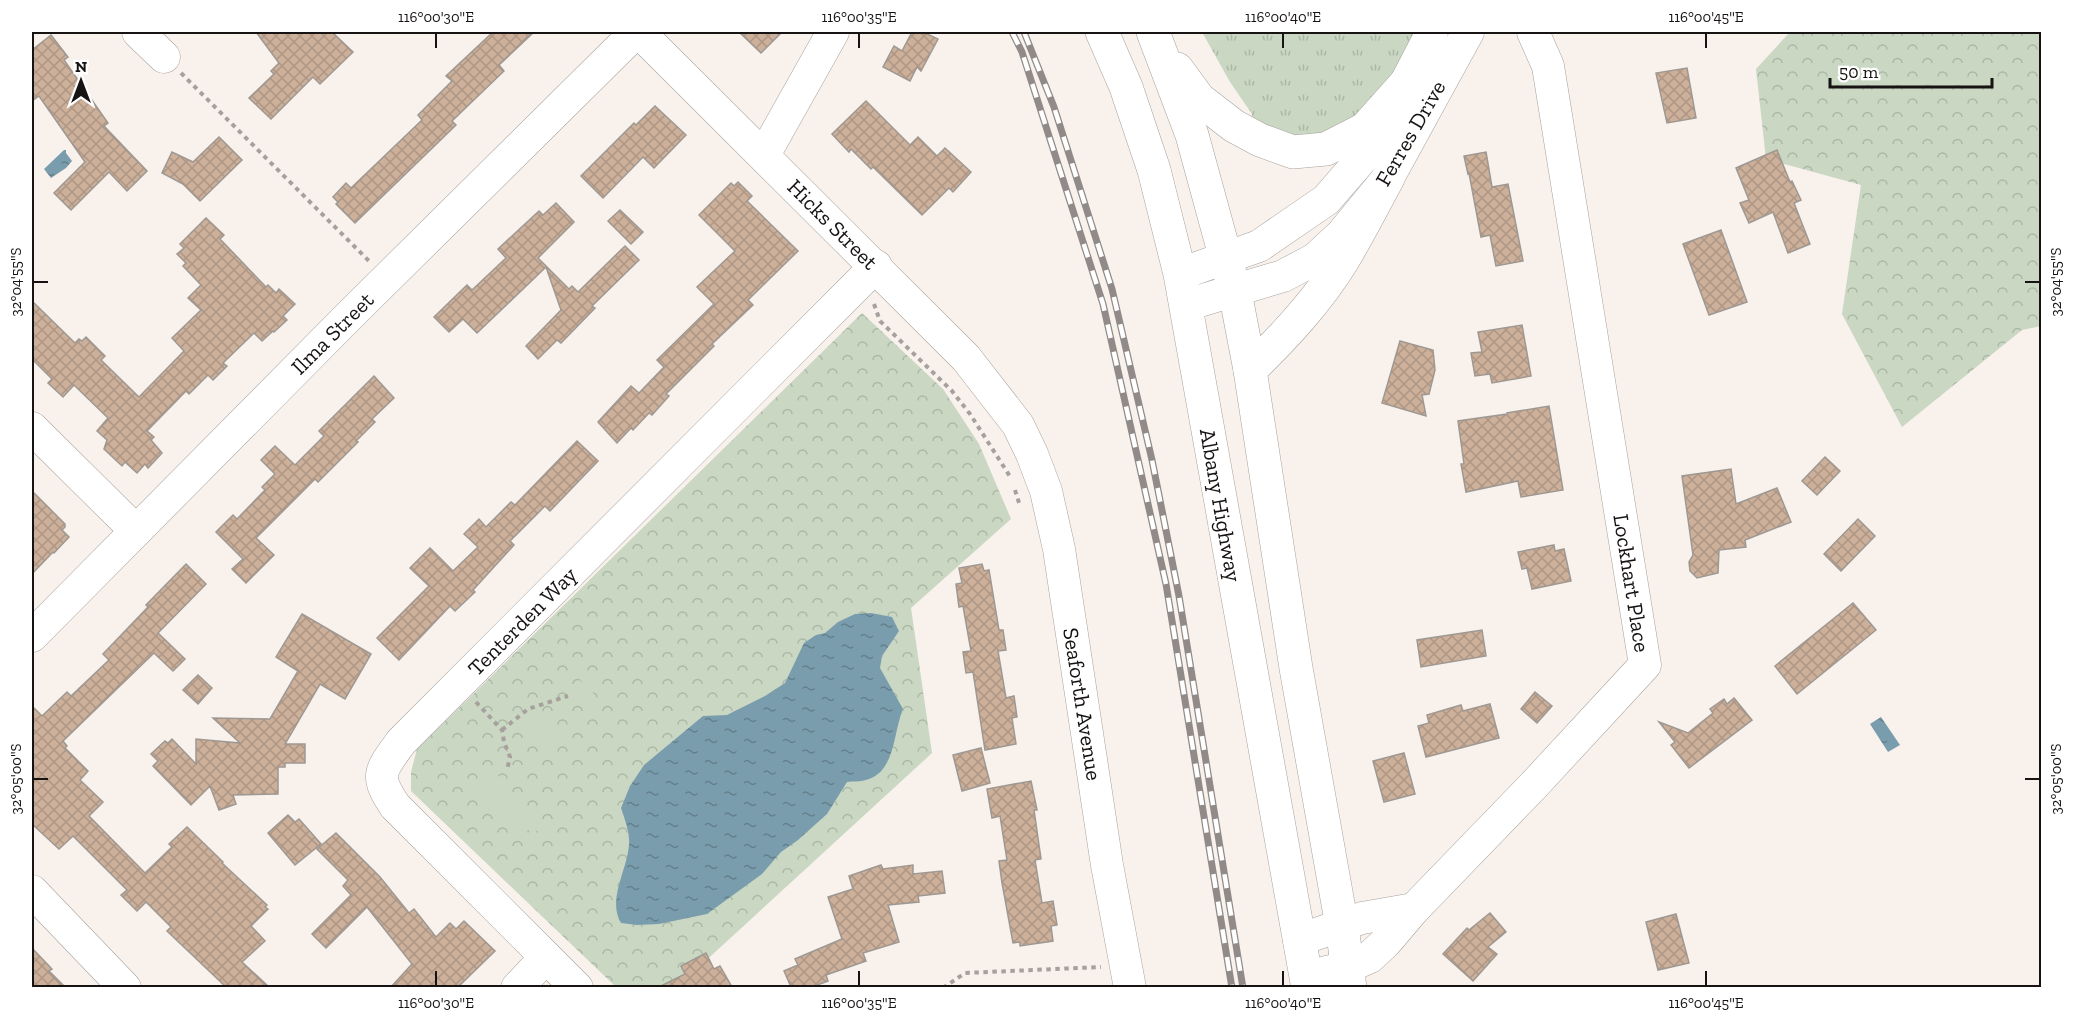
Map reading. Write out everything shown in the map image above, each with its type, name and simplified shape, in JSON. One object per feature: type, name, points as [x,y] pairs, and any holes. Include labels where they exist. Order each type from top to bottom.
[{"type":"highway","name":"Albany Highway","points":[[1102,32],[1126,87],[1154,170],[1183,290],[1307,982]]},
{"type":"highway","points":[[1155,38],[1199,99],[1234,126],[1260,140],[1293,152],[1326,149],[1365,129],[1406,83]]},
{"type":"highway","points":[[1155,38],[1192,135],[1235,292],[1250,370],[1296,668],[1349,977]]},
{"type":"highway","points":[[1250,370],[1279,342],[1316,298],[1342,261],[1388,178]]},
{"type":"street","points":[[138,32],[164,57]]},
{"type":"street","name":"Hicks Street","points":[[638,32],[876,266],[966,358],[1018,425]]},
{"type":"street","name":"Ilma Street","points":[[32,636],[387,278],[638,32]]},
{"type":"street","points":[[764,155],[832,32]]},
{"type":"street","name":"Ferres Drive","points":[[1183,290],[1227,258],[1259,246],[1326,200],[1373,146],[1432,32]]},
{"type":"street","name":"Ferres Drive","points":[[1183,290],[1235,292],[1283,276],[1316,259],[1342,234],[1388,178],[1468,32]]},
{"type":"street","name":"Lockhart Place","points":[[1307,982],[1349,977],[1386,942],[1414,909],[1533,786],[1645,665],[1548,66],[1533,32]]},
{"type":"street","name":"Tenterden Way","points":[[577,987],[395,806],[382,787],[384,765],[401,742],[876,266]]},
{"type":"street","name":"Seaforth Avenue","points":[[1018,425],[1046,491],[1059,549],[1107,865],[1113,970]]},
{"type":"street","points":[[32,428],[136,531]]},
{"type":"street","points":[[32,891],[125,987]]},
{"type":"street","points":[[1299,940],[1362,918],[1414,909]]},
{"type":"street","points":[[517,987],[546,957]]},
{"type":"path","points":[[164,57],[387,278]]},
{"type":"path","points":[[873,300],[880,321],[938,376],[970,414],[1012,478]]},
{"type":"path","points":[[1015,489],[1022,512]]},
{"type":"path","points":[[459,684],[502,730],[510,757],[507,770]]},
{"type":"path","points":[[502,730],[528,709],[568,696]]},
{"type":"path","points":[[943,987],[965,973],[1113,970]]},
{"type":"green space","points":[[1202,32],[1418,32],[1397,69],[1360,118],[1307,143],[1251,123],[1252,114],[1230,82]]},
{"type":"green space","points":[[1790,32],[2041,32],[2041,326],[2022,330],[1902,427],[1842,314],[1861,185],[1766,159],[1756,69]]},
{"type":"green space","points":[[862,313],[943,389],[979,444],[1011,519],[911,608],[932,753],[677,987],[616,987],[411,791],[411,772],[417,749]]},
{"type":"green space","points":[[580,680],[594,694],[581,707],[567,693]]},
{"type":"green space","points":[[538,712],[555,721],[564,739],[555,748],[536,743],[522,728],[528,716]]},
{"type":"green space","points":[[490,771],[508,782],[506,788],[511,800],[544,831],[526,830],[507,824],[482,803],[477,786],[480,778]]},
{"type":"water","points":[[64,150],[72,161],[51,178],[44,169]]},
{"type":"water","points":[[871,613],[892,617],[899,631],[882,656],[880,668],[903,709],[892,750],[883,769],[876,776],[866,780],[847,782],[827,814],[781,852],[762,874],[707,914],[659,924],[621,923],[616,904],[628,855],[629,840],[621,808],[630,786],[644,765],[703,716],[727,715],[785,683],[804,643],[855,614]]},
{"type":"water","points":[[1881,717],[1900,745],[1888,752],[1870,724]]},
{"type":"building","points":[[256,32],[332,32],[353,52],[320,84],[313,77],[271,119],[249,98],[274,74],[271,71],[279,63]]},
{"type":"building","points":[[493,32],[534,32],[499,65],[504,71],[452,121],[456,125],[355,223],[336,204],[338,202],[333,197],[346,183],[351,188],[422,120],[418,115],[452,81],[446,76]]},
{"type":"building","points":[[739,32],[782,32],[761,53]]},
{"type":"building","points":[[912,32],[923,32],[938,39],[921,71],[917,67],[910,81],[883,67],[894,46],[902,51]]},
{"type":"building","points":[[51,35],[68,57],[64,60],[108,123],[104,126],[147,171],[127,191],[109,172],[71,210],[54,193],[85,162],[39,96],[32,101],[32,50]]},
{"type":"building","points":[[1687,68],[1696,118],[1667,123],[1656,73]]},
{"type":"building","points":[[866,101],[910,145],[918,137],[937,156],[945,148],[971,172],[953,192],[949,188],[922,215],[873,167],[871,169],[851,149],[849,152],[832,134]]},
{"type":"building","points":[[655,106],[686,135],[654,168],[643,157],[603,198],[581,176],[634,123],[636,125]]},
{"type":"building","points":[[219,137],[242,160],[200,201],[183,184],[162,173],[172,152],[193,162]]},
{"type":"building","points":[[1777,150],[1790,182],[1792,181],[1801,200],[1794,203],[1810,244],[1788,253],[1773,212],[1749,223],[1740,203],[1749,200],[1736,168]]},
{"type":"building","points":[[1486,152],[1492,187],[1508,184],[1523,261],[1496,266],[1490,235],[1481,237],[1464,156]]},
{"type":"building","points":[[738,182],[752,196],[747,201],[798,251],[748,300],[753,305],[712,344],[714,346],[666,394],[669,396],[652,415],[649,413],[617,443],[598,422],[631,386],[639,393],[664,367],[657,360],[714,304],[697,287],[735,251],[699,215],[731,183],[734,186]]},
{"type":"building","points":[[556,203],[574,222],[538,258],[569,289],[572,286],[578,292],[625,246],[639,260],[592,306],[595,308],[561,343],[557,340],[538,359],[526,346],[561,310],[546,267],[477,333],[463,319],[449,332],[434,317],[467,285],[472,290],[506,258],[498,249],[539,211],[543,215]]},
{"type":"building","points":[[620,210],[643,232],[631,244],[608,221]]},
{"type":"building","points":[[206,218],[224,235],[220,239],[266,287],[268,285],[276,293],[279,289],[295,304],[283,316],[287,320],[274,332],[262,341],[254,333],[223,363],[227,366],[213,380],[208,375],[189,394],[186,391],[147,431],[154,437],[151,440],[162,453],[148,468],[145,464],[137,473],[125,462],[122,466],[104,449],[107,440],[97,431],[108,418],[74,385],[63,397],[48,383],[52,379],[32,359],[32,301],[75,343],[86,337],[105,356],[101,360],[139,397],[184,351],[172,338],[201,310],[188,298],[201,285],[183,266],[186,263],[177,254],[184,248],[180,244]]},
{"type":"building","points":[[1721,230],[1747,302],[1709,315],[1683,244]]},
{"type":"building","points":[[1522,325],[1531,376],[1492,383],[1490,374],[1475,376],[1471,353],[1482,352],[1478,332]]},
{"type":"building","points":[[1400,341],[1433,350],[1435,370],[1429,394],[1422,395],[1426,416],[1382,403]]},
{"type":"building","points":[[374,376],[394,398],[372,419],[375,422],[356,441],[358,442],[318,482],[315,479],[256,538],[274,555],[246,583],[232,569],[243,559],[216,532],[233,515],[237,519],[265,490],[262,487],[275,474],[261,460],[275,446],[295,465],[324,436],[319,431]]},
{"type":"building","points":[[1549,406],[1563,490],[1521,497],[1518,481],[1466,492],[1461,464],[1464,464],[1458,421]]},
{"type":"building","points":[[577,441],[598,461],[550,511],[545,506],[510,541],[514,545],[473,590],[475,592],[455,611],[450,606],[399,660],[377,638],[429,586],[410,568],[430,548],[453,571],[478,547],[464,534],[479,519],[486,527],[511,502],[515,505]]},
{"type":"building","points":[[1825,457],[1840,471],[1817,495],[1802,481]]},
{"type":"building","points":[[1731,469],[1736,504],[1777,488],[1791,522],[1745,540],[1746,547],[1719,550],[1718,573],[1697,578],[1690,571],[1689,562],[1693,555],[1682,476]]},
{"type":"building","points":[[32,491],[65,524],[62,530],[69,537],[32,574]]},
{"type":"building","points":[[1858,519],[1875,536],[1841,571],[1824,554]]},
{"type":"building","points":[[1554,545],[1555,551],[1564,549],[1571,581],[1532,589],[1527,568],[1522,569],[1518,552]]},
{"type":"building","points":[[186,564],[206,584],[158,633],[185,659],[173,671],[154,653],[63,741],[67,746],[65,748],[88,771],[80,780],[103,802],[89,816],[145,873],[172,847],[169,844],[187,827],[267,905],[265,907],[268,909],[251,926],[265,941],[242,962],[269,987],[226,987],[167,931],[171,927],[146,902],[137,911],[121,895],[127,890],[73,836],[59,849],[32,824],[32,706],[42,716],[67,692],[71,696],[109,660],[103,654]]},
{"type":"building","points":[[982,564],[984,571],[989,570],[999,630],[1003,630],[1006,650],[998,651],[1006,698],[1014,696],[1017,717],[1012,718],[1016,744],[985,750],[973,672],[966,673],[963,652],[971,651],[963,606],[959,607],[956,584],[962,583],[959,568]]},
{"type":"building","points":[[1853,603],[1876,630],[1797,694],[1775,666]]},
{"type":"building","points":[[302,614],[371,654],[345,699],[320,684],[285,744],[305,744],[305,763],[285,763],[285,767],[278,767],[278,794],[233,795],[236,804],[219,810],[210,786],[191,805],[153,766],[158,761],[151,754],[165,741],[168,743],[172,739],[196,764],[196,739],[240,743],[213,718],[270,719],[298,671],[276,657]]},
{"type":"building","points":[[1482,630],[1486,656],[1421,667],[1417,640]]},
{"type":"building","points":[[198,675],[212,688],[198,704],[183,690]]},
{"type":"building","points":[[1535,692],[1552,706],[1537,723],[1521,709]]},
{"type":"building","points":[[1734,698],[1752,720],[1689,768],[1671,745],[1675,742],[1659,722],[1688,733],[1713,713],[1710,709],[1724,699],[1727,704]]},
{"type":"building","points":[[1490,704],[1499,738],[1426,757],[1418,726],[1429,723],[1427,715],[1461,705],[1463,711]]},
{"type":"building","points":[[981,748],[990,783],[962,791],[953,755]]},
{"type":"building","points":[[1404,753],[1415,794],[1384,802],[1373,761]]},
{"type":"building","points":[[1031,781],[1037,810],[1034,810],[1041,859],[1035,860],[1042,903],[1053,901],[1057,925],[1051,926],[1053,941],[1020,946],[1020,942],[1013,943],[1002,883],[999,861],[1007,860],[1000,816],[992,818],[987,789]]},
{"type":"building","points":[[288,815],[295,822],[299,819],[321,844],[295,865],[268,833]]},
{"type":"building","points":[[336,833],[380,877],[409,913],[414,909],[436,937],[450,923],[456,929],[464,921],[495,951],[458,987],[391,987],[412,964],[367,907],[326,948],[312,934],[351,895],[343,886],[348,880],[317,849]]},
{"type":"building","points":[[881,865],[883,869],[913,865],[913,874],[942,871],[945,893],[918,896],[919,902],[888,905],[899,942],[863,953],[866,961],[826,975],[828,981],[812,987],[791,987],[784,971],[798,965],[795,959],[842,939],[828,897],[853,889],[849,876]]},
{"type":"building","points":[[1490,913],[1506,932],[1488,947],[1497,954],[1473,981],[1443,954],[1467,928],[1469,930]]},
{"type":"building","points":[[1676,914],[1689,963],[1658,970],[1646,922]]},
{"type":"building","points":[[32,948],[52,969],[49,971],[65,987],[32,987]]},
{"type":"building","points":[[706,953],[714,969],[720,966],[732,987],[659,987],[685,974],[681,966]]},
{"type":"railway","points":[[1012,32],[1022,52],[1103,304],[1166,584],[1232,988]]},
{"type":"railway","points":[[1024,32],[1054,107],[1112,289],[1152,460],[1179,596],[1243,988]]}]
